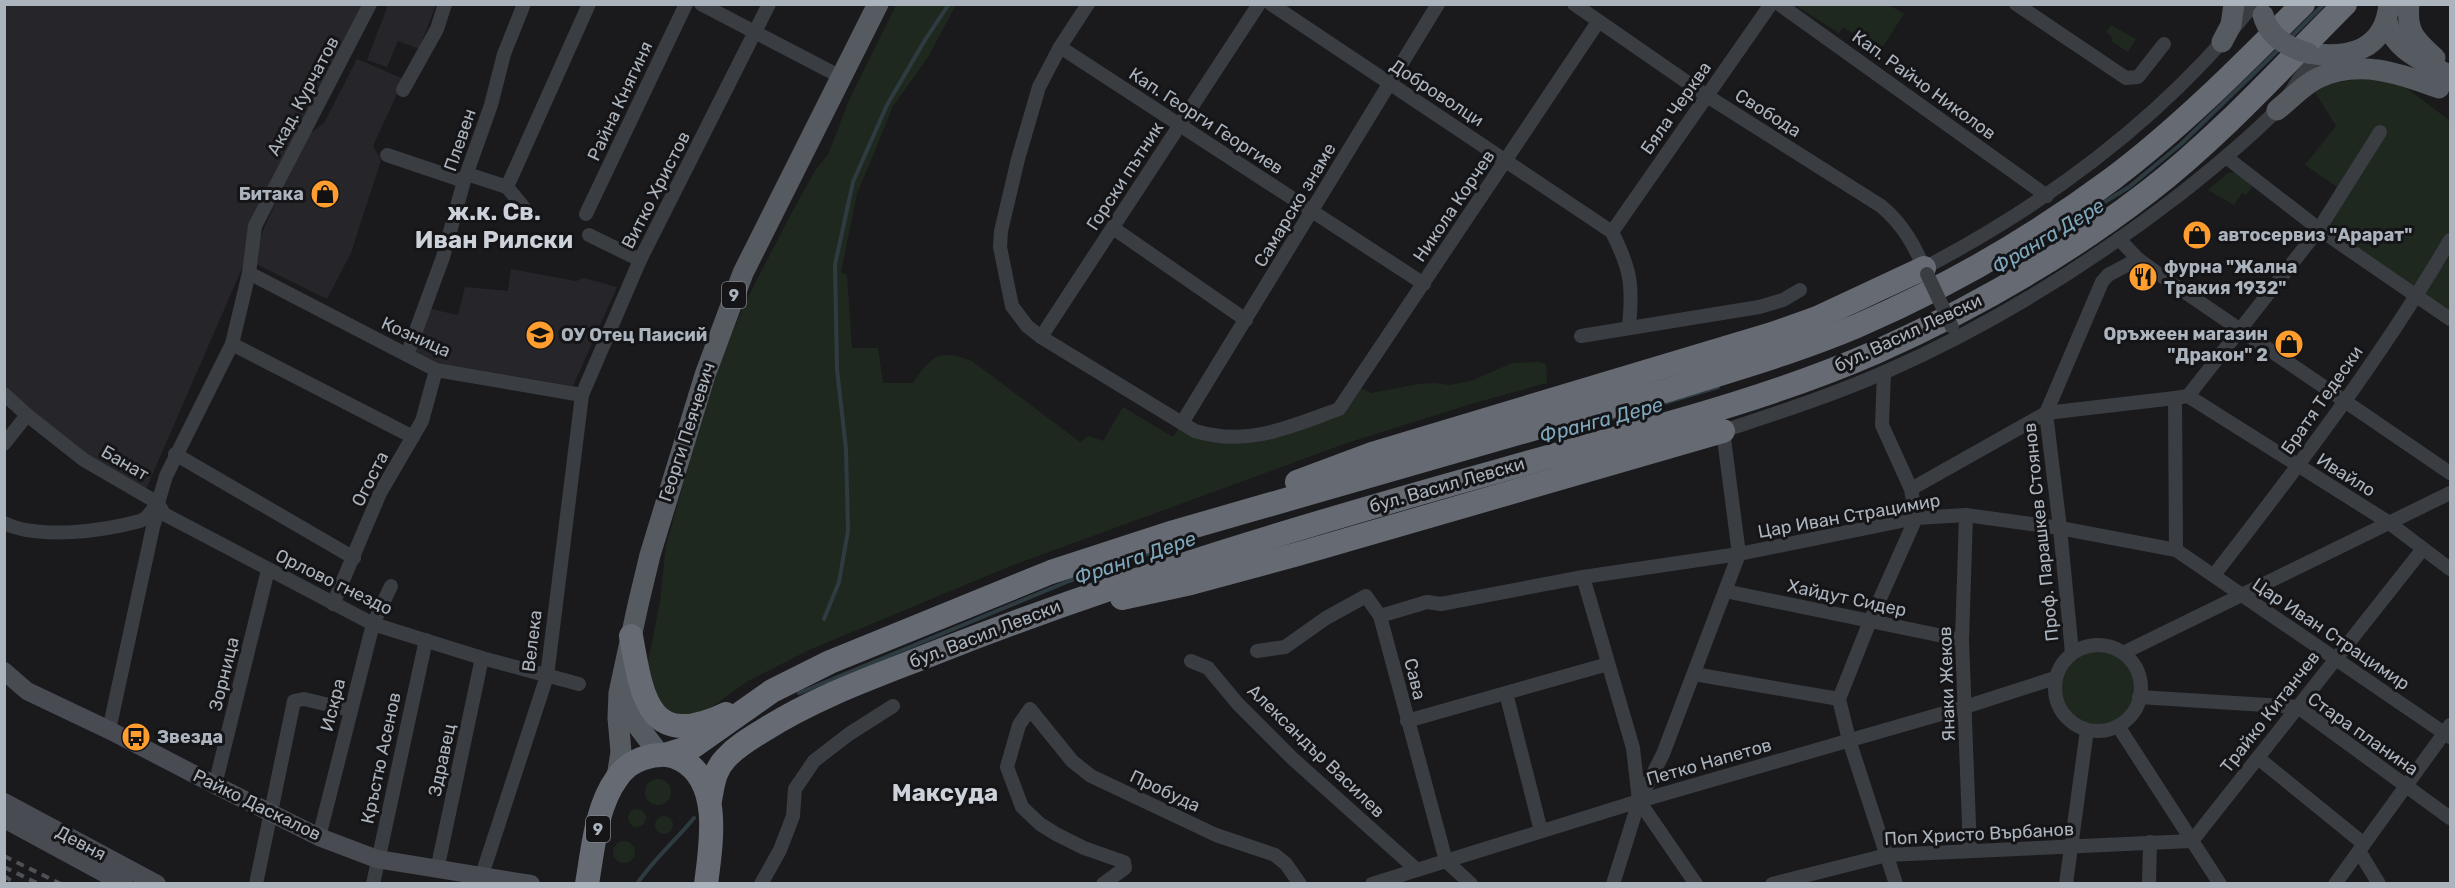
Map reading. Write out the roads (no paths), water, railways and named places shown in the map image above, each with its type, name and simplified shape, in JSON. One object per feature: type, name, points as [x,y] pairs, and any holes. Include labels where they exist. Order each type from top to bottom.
[{"type":"highway","name":"бул. Васил Левски","points":[[617,777],[630,764],[694,746],[763,697],[862,647],[1005,590],[1174,532],[1679,387],[1818,341],[1910,301],[2016,244],[2113,178],[2190,114],[2303,4]]},
{"type":"highway","name":"бул. Васил Левски","points":[[710,800],[717,771],[727,757],[744,742],[777,722],[827,696],[1020,620],[1109,587],[1257,541],[1727,404],[1830,370],[1876,352],[1974,304],[2019,278],[2086,236],[2149,191],[2222,126],[2345,4]]},
{"type":"highway","points":[[1174,532],[1372,454],[1727,348],[1818,318],[1926,271]]},
{"type":"highway","points":[[1020,620],[1191,583],[1723,431]]},
{"type":"highway","points":[[631,636],[643,696],[652,712],[666,722],[688,727],[699,725],[763,697]]},
{"type":"highway","name":"9","points":[[664,754],[693,767],[704,782],[710,800],[709,882]]},
{"type":"highway","name":"9","points":[[587,884],[601,816],[617,777]]},
{"type":"main road","name":"Георги Пеячевич","points":[[617,777],[621,752],[618,718],[619,693],[631,636],[655,536],[722,325],[743,273],[878,4]]},
{"type":"main road","points":[[2222,42],[2231,25],[2234,4]]},
{"type":"main road","points":[[2409,4],[2410,28],[2416,40],[2448,83]]},
{"type":"main road","points":[[2259,8],[2267,27],[2276,38],[2290,47],[2318,54],[2357,51],[2374,53],[2448,83]]},
{"type":"main road","points":[[2388,13],[2391,36],[2399,46],[2448,83]]},
{"type":"main road","points":[[2357,51],[2372,42],[2388,13]]},
{"type":"main road","points":[[2277,110],[2317,79],[2348,70],[2370,68],[2448,83]]},
{"type":"main road","name":"Георги Пеячевич","points":[[622,677],[628,705],[635,722],[664,754]]},
{"type":"street","name":"Акад. Курчатов","points":[[249,273],[255,226],[370,4]]},
{"type":"street","points":[[403,90],[437,29],[446,4]]},
{"type":"street","name":"Плевен","points":[[407,356],[442,257],[465,177],[491,105],[504,54],[524,4]]},
{"type":"street","points":[[507,187],[589,4]]},
{"type":"street","name":"Райна Княгиня","points":[[586,214],[686,4]]},
{"type":"street","points":[[701,4],[841,77]]},
{"type":"street","name":"Витко Христов","points":[[582,395],[640,261],[769,4]]},
{"type":"street","points":[[1088,4],[1038,87],[1001,231],[1000,247],[1012,306],[1027,326],[1041,338],[1182,423]]},
{"type":"street","name":"Горски пътник","points":[[1041,338],[1259,4]]},
{"type":"street","name":"Доброволци","points":[[1271,4],[1612,232]]},
{"type":"street","name":"Самарско знаме","points":[[1182,423],[1438,4]]},
{"type":"street","name":"Свобода","points":[[1574,4],[1707,96],[1881,206],[1897,220],[1914,244],[1954,333]]},
{"type":"street","name":"Бяла Черква","points":[[1612,232],[1771,4]]},
{"type":"street","name":"Кап. Райчо Николов","points":[[1779,4],[2047,196]]},
{"type":"street","points":[[2016,4],[2126,78],[2134,78],[2141,74],[2164,44]]},
{"type":"street","points":[[1926,271],[2047,196],[2124,137],[2259,8]]},
{"type":"street","name":"Никола Корчев","points":[[1182,423],[1195,431],[1215,437],[1236,438],[1269,434],[1339,409],[1598,22]]},
{"type":"street","name":"Кап. Георги Георгиев","points":[[1060,47],[1424,284]]},
{"type":"street","points":[[1612,884],[1639,801],[1662,754],[1739,554],[1723,431],[1884,373],[1954,333],[2010,309],[2119,239],[2226,157],[2277,110],[2318,54]]},
{"type":"street","points":[[2176,550],[2182,397],[2240,329],[2319,229],[2380,132]]},
{"type":"street","points":[[387,155],[507,187],[529,214]]},
{"type":"street","points":[[2226,157],[2319,229],[2451,319]]},
{"type":"street","points":[[1113,228],[1246,320]]},
{"type":"street","points":[[1612,232],[1625,257],[1630,274],[1629,327]]},
{"type":"street","points":[[589,235],[640,261]]},
{"type":"street","points":[[2119,239],[2138,259],[2451,473]]},
{"type":"street","name":"Братя Тедески","points":[[2214,575],[2298,466],[2418,296],[2451,240]]},
{"type":"street","name":"Проф. Парашкев Стоянов","points":[[2072,652],[2046,413],[2102,282],[2108,275],[2138,259]]},
{"type":"street","points":[[109,730],[166,476],[232,344],[249,273]]},
{"type":"street","name":"Козница","points":[[249,273],[436,370],[582,395]]},
{"type":"street","points":[[1581,336],[1759,307],[1783,300],[1800,290]]},
{"type":"street","points":[[232,344],[413,437]]},
{"type":"street","name":"Огоста","points":[[333,604],[380,493],[422,421],[436,370]]},
{"type":"street","points":[[1884,373],[1882,425],[1911,489],[1916,518],[1870,621],[1839,699],[1849,740],[1896,884]]},
{"type":"street","name":"Банат","points":[[4,394],[84,460],[159,505],[140,521],[76,533],[40,532],[4,523]]},
{"type":"street","name":"Велека","points":[[480,880],[548,676],[582,395]]},
{"type":"street","points":[[1911,489],[2046,413],[2182,397]]},
{"type":"street","name":"Ивайло","points":[[2182,397],[2388,522],[2422,550],[2451,569]]},
{"type":"street","points":[[4,444],[27,415]]},
{"type":"street","points":[[175,454],[354,558]]},
{"type":"street","points":[[2123,653],[2451,493]]},
{"type":"street","name":"Орлово гнездо","points":[[159,505],[164,514],[373,624],[482,658],[579,684]]},
{"type":"street","name":"Цар Иван Страцимир","points":[[1380,616],[1427,602],[1441,604],[1583,577],[1739,554],[1916,518],[1966,515],[2060,528],[2176,550],[2449,731]]},
{"type":"street","name":"Янаки Жеков","points":[[1966,515],[1962,640],[1970,851]]},
{"type":"street","name":"Трайко Китанчев","points":[[2192,841],[2422,550]]},
{"type":"street","name":"Зорница","points":[[214,785],[268,570]]},
{"type":"street","points":[[1583,577],[1633,748],[1639,801],[1696,884]]},
{"type":"street","name":"Искра","points":[[319,837],[373,624],[391,586]]},
{"type":"street","name":"Хайдут Сидер","points":[[1725,591],[1962,640]]},
{"type":"street","points":[[1257,651],[1285,647],[1326,618],[1366,596],[1380,616]]},
{"type":"street","name":"Сава","points":[[1380,616],[1446,861]]},
{"type":"street","name":"Кръстю Асенов","points":[[373,884],[426,640]]},
{"type":"street","points":[[2098,644],[2111,646],[2123,653],[2134,663],[2140,676],[2139,698],[2130,717],[2109,730],[2087,730],[2066,717],[2058,704],[2055,678],[2059,668],[2072,652],[2084,646],[2098,644]]},
{"type":"street","name":"Здравец","points":[[437,870],[482,658]]},
{"type":"street","name":"Александър Василев","points":[[1191,661],[1208,668],[1239,704],[1292,758],[1417,870]]},
{"type":"street","points":[[1407,721],[1608,664]]},
{"type":"street","name":"Райко Даскалов","points":[[4,671],[27,692],[109,730],[319,837],[377,859],[480,880],[531,884]]},
{"type":"street","points":[[1694,674],[1839,699]]},
{"type":"street","name":"Петко Напетов","points":[[1372,884],[1639,801],[1965,707],[2055,678]]},
{"type":"street","points":[[1506,693],[1541,831]]},
{"type":"street","name":"Стара планина","points":[[2139,698],[2298,707],[2451,818]]},
{"type":"street","points":[[256,884],[294,701],[304,699],[350,710]]},
{"type":"street","points":[[761,884],[780,850],[793,816],[795,789],[814,761],[849,734],[893,706]]},
{"type":"street","name":"Прoбудa","points":[[1103,884],[1123,872],[1124,862],[1084,848],[1056,834],[1027,813],[1019,802],[1007,767],[1019,724],[1030,709],[1071,761],[1091,776],[1216,835],[1275,855],[1290,869],[1300,884]]},
{"type":"street","points":[[2118,726],[2220,884]]},
{"type":"street","points":[[2066,884],[2087,730]]},
{"type":"street","points":[[2335,884],[2449,731]]},
{"type":"street","points":[[2258,758],[2362,847],[2379,884]]},
{"type":"street","name":"Девня","points":[[4,802],[158,884]]},
{"type":"street","name":"Девня","points":[[4,819],[124,884]]},
{"type":"street","name":"Поп Христо Върбанов","points":[[1772,884],[1887,855],[2192,841]]},
{"type":"street","points":[[2149,884],[2150,842]]},
{"type":"street","points":[[1446,861],[1472,884]]},
{"type":"waterway","points":[[824,619],[839,582],[848,531],[846,449],[837,369],[835,265],[853,182],[887,105],[949,4]]},
{"type":"waterway","name":"Франга Дере","points":[[2290,38],[2324,4]]},
{"type":"waterway","name":"Франга Дере","points":[[2056,232],[2129,187],[2181,144],[2281,47]]},
{"type":"waterway","name":"Франга Дере","points":[[1610,419],[1718,387]]},
{"type":"waterway","name":"Франга Дере","points":[[799,693],[1069,581],[1185,541]]},
{"type":"waterway","name":"Франга Дере","points":[[637,884],[694,818]]},
{"type":"railway","points":[[4,856],[61,884]]},
{"type":"railway","points":[[4,867],[39,884]]},
{"type":"railway","points":[[4,876],[16,884]]},
{"type":"place","name":"Битака","points":[[325,194]]},
{"type":"place","name":"автосервиз \"Арарат\"","points":[[2197,235]]},
{"type":"place","name":"фурна \"Жална Тракия 1932\"","points":[[2143,277]]},
{"type":"place","name":"ОУ Отец Паисий","points":[[540,335]]},
{"type":"place","name":"Оръжеен магазин \"Дракон\" 2","points":[[2289,344]]},
{"type":"place","name":"Звезда","points":[[136,737]]},
{"type":"district","name":"ж.к. Св. Иван Рилски","points":[[494,226]]},
{"type":"district","name":"Максуда","points":[[945,793]]}]
